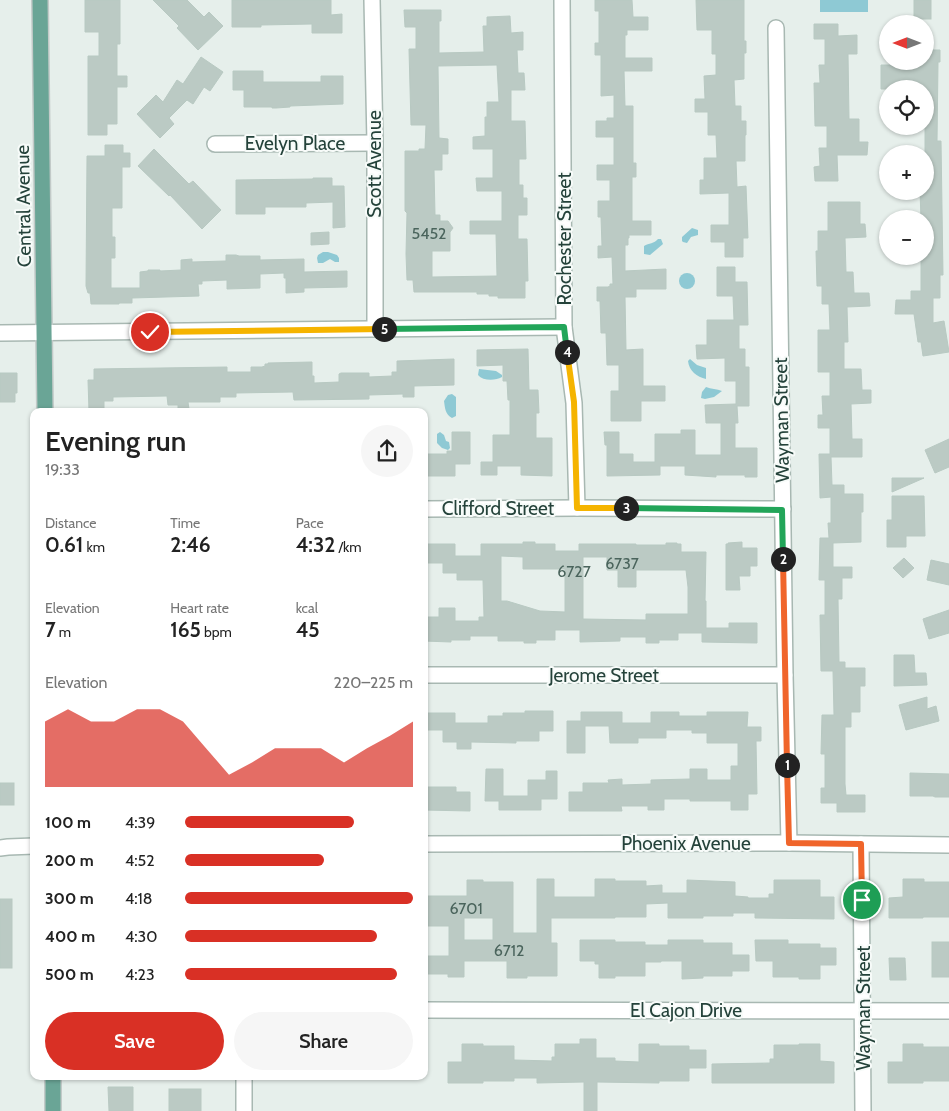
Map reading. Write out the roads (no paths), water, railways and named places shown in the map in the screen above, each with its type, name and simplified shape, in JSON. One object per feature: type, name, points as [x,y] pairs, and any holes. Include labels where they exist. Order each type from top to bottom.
[{"type":"main road","name":"Central Avenue","points":[[40,0],[45,408]]},
{"type":"main road","points":[[53,1080],[53,1111]]},
{"type":"street","name":"Scott Avenue","points":[[372,0],[375,143],[375,329]]},
{"type":"street","name":"Rochester Street","points":[[562,0],[564,327],[574,402],[577,508]]},
{"type":"street","name":"Wayman Street","points":[[776,28],[782,510],[789,843]]},
{"type":"street","name":"Evelyn Place","points":[[214,144],[375,143]]},
{"type":"street","points":[[0,333],[564,327]]},
{"type":"street","name":"Clifford Street","points":[[428,509],[782,510]]},
{"type":"street","name":"Jerome Street","points":[[428,675],[785,675]]},
{"type":"street","name":"Phoenix Avenue","points":[[428,844],[789,843],[949,845]]},
{"type":"street","name":"Wayman Street","points":[[861,844],[864,1111]]},
{"type":"street","points":[[0,848],[30,846]]},
{"type":"street","name":"El Cajon Drive","points":[[428,1010],[949,1011]]},
{"type":"street","points":[[244,1080],[244,1111]]},
{"type":"water","points":[[820,0],[868,0],[868,12],[820,12]]},
{"type":"water","points":[[692,228],[698,230],[698,235],[691,237],[687,243],[683,242],[682,237]]},
{"type":"water","points":[[661,239],[663,244],[650,255],[644,254],[644,246]]},
{"type":"water","points":[[323,252],[337,255],[339,262],[330,259],[323,263],[318,263],[318,255]]},
{"type":"water","points":[[687,273],[695,281],[687,289],[679,281]]},
{"type":"water","points":[[690,359],[697,365],[706,368],[706,379],[692,371],[688,361]]},
{"type":"water","points":[[479,369],[496,371],[502,377],[493,380],[483,378],[478,375]]},
{"type":"water","points":[[706,387],[722,391],[714,397],[701,398],[702,392]]},
{"type":"water","points":[[452,394],[456,397],[456,416],[452,418],[447,413],[444,401],[448,395]]},
{"type":"water","points":[[440,432],[444,435],[446,441],[449,442],[450,448],[448,450],[442,448],[437,443],[437,434]]}]
